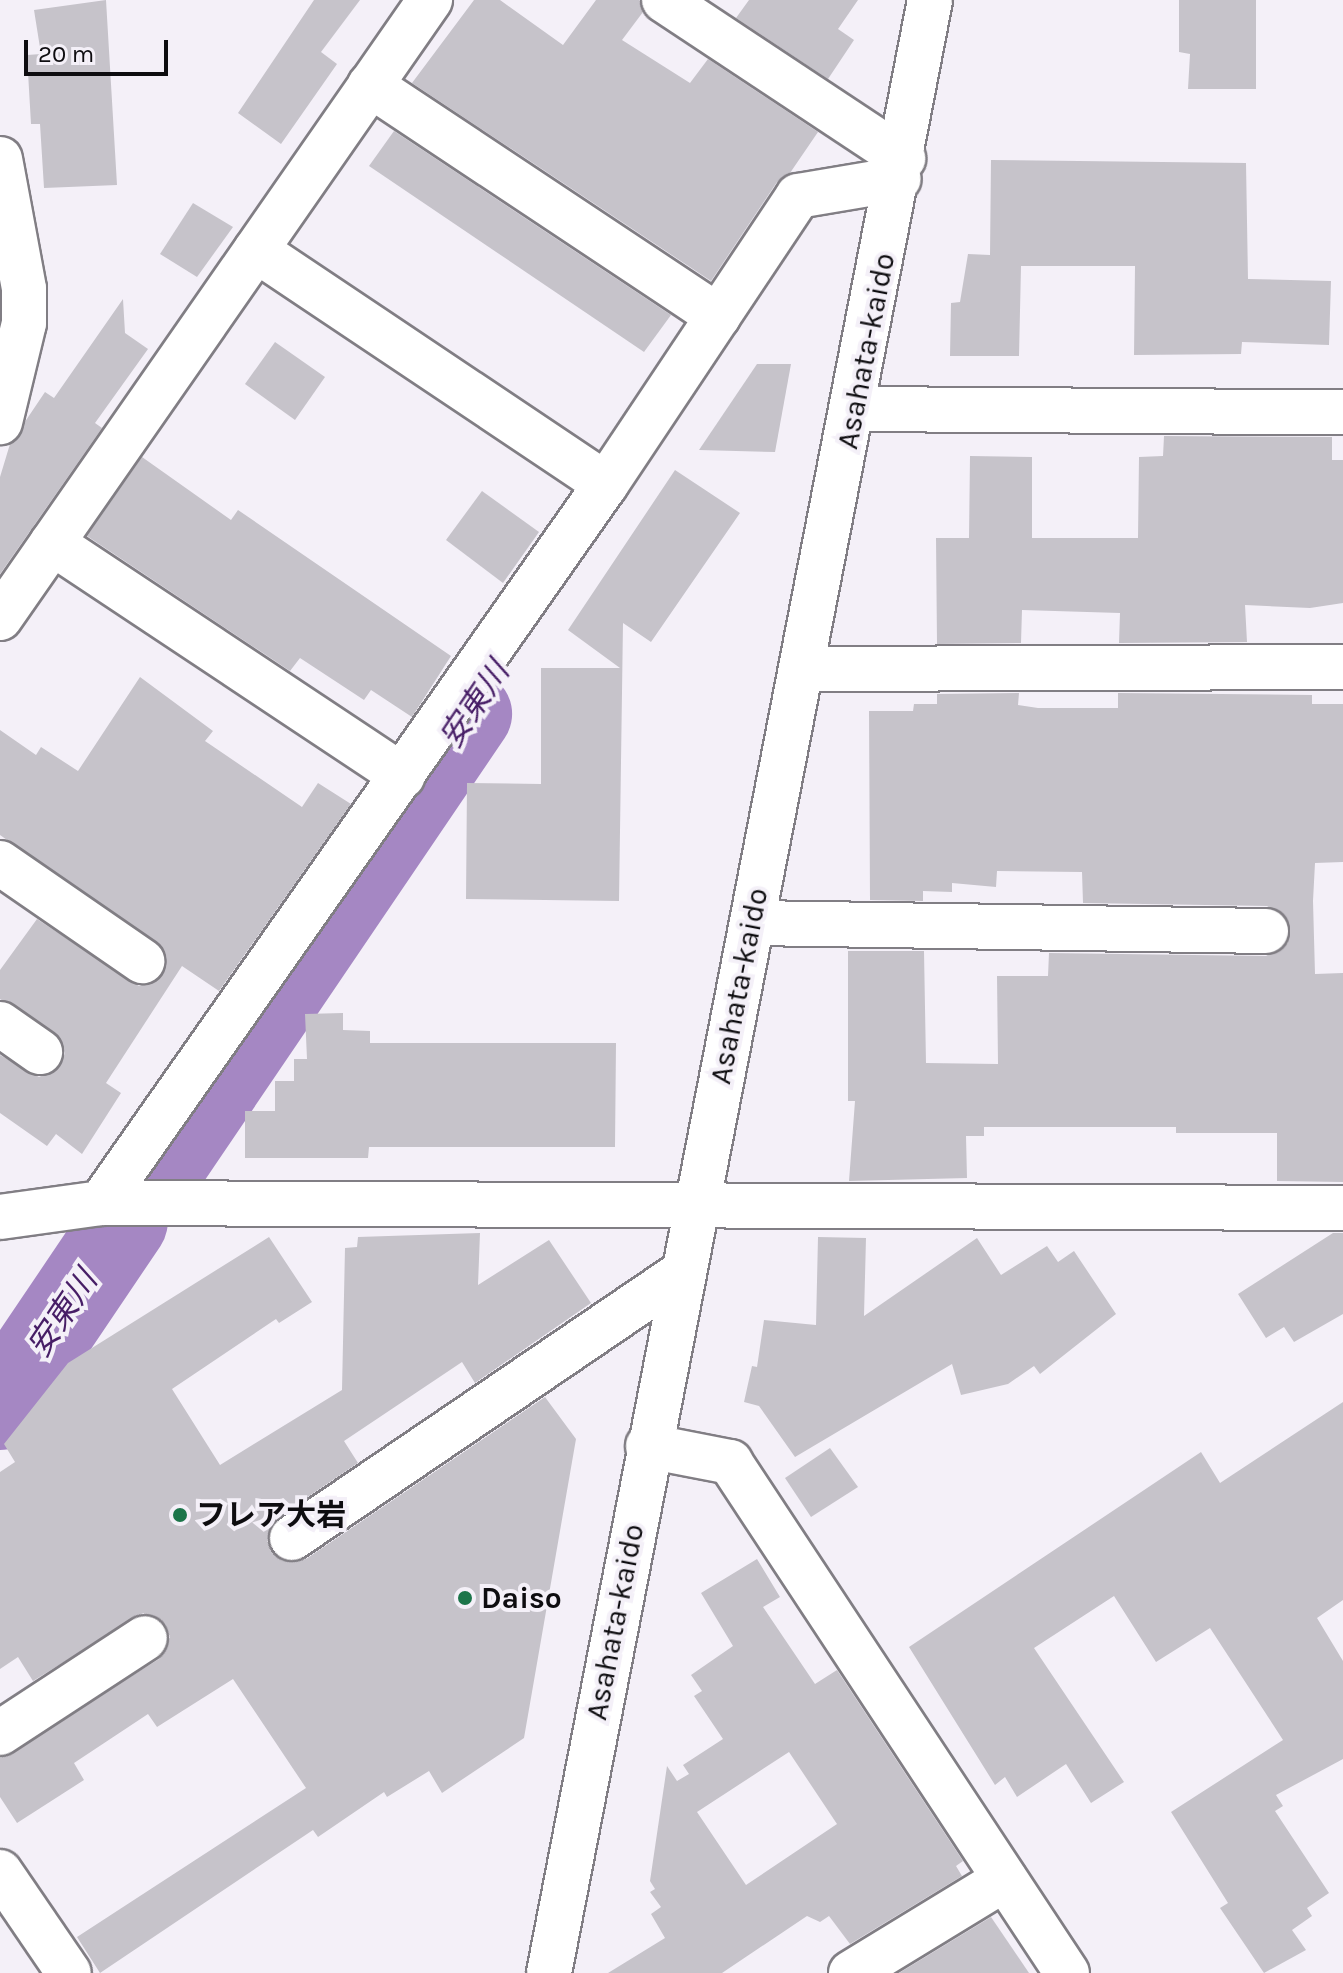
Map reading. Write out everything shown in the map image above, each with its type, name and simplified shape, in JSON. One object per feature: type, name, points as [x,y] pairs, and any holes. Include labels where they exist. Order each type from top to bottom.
[{"type":"street","points":[[0,618],[430,0]]},
{"type":"street","points":[[664,0],[901,168]]},
{"type":"street","name":"Asahata-kaido","points":[[549,1973],[648,1446],[855,409],[930,0]]},
{"type":"street","points":[[370,85],[718,316]]},
{"type":"street","points":[[0,159],[24,289],[24,323],[0,422]]},
{"type":"street","points":[[101,1203],[606,484],[798,196],[901,168]]},
{"type":"street","points":[[256,250],[606,484]]},
{"type":"street","points":[[855,409],[1343,412]]},
{"type":"street","points":[[52,543],[403,776]]},
{"type":"street","points":[[802,669],[1343,667]]},
{"type":"street","points":[[0,863],[142,961]]},
{"type":"street","points":[[752,923],[1266,931]]},
{"type":"street","points":[[0,1024],[40,1052]]},
{"type":"street","points":[[0,1217],[101,1203],[695,1208],[1343,1208]]},
{"type":"street","points":[[292,1538],[682,1273]]},
{"type":"street","points":[[648,1446],[730,1462],[1067,1973]]},
{"type":"street","points":[[0,1733],[145,1638]]},
{"type":"street","points":[[0,1872],[69,1973]]},
{"type":"street","points":[[851,1973],[1005,1879]]},
{"type":"building","points":[[106,0],[117,185],[44,188],[40,124],[31,124],[27,55],[41,54],[34,10]]},
{"type":"building","points":[[314,0],[360,0],[321,52],[337,64],[281,144],[238,113]]},
{"type":"building","points":[[474,0],[500,0],[563,45],[596,0],[639,0],[643,12],[622,40],[690,83],[708,59],[818,132],[790,173],[777,182],[711,281],[412,83]]},
{"type":"building","points":[[749,0],[858,0],[838,29],[854,40],[828,79],[736,18]]},
{"type":"building","points":[[1179,0],[1256,0],[1256,89],[1188,89],[1190,54],[1179,52]]},
{"type":"building","points":[[394,131],[671,315],[644,352],[369,166]]},
{"type":"building","points":[[991,160],[1246,163],[1248,279],[1331,281],[1329,345],[1242,342],[1241,354],[1134,355],[1135,266],[1021,266],[1019,356],[950,356],[951,303],[960,302],[968,254],[990,255]]},
{"type":"building","points":[[193,203],[233,227],[197,277],[160,254]]},
{"type":"building","points":[[123,299],[125,333],[148,349],[95,423],[102,428],[0,574],[0,477],[10,444],[45,392],[54,398]]},
{"type":"building","points":[[275,342],[325,377],[295,420],[245,384]]},
{"type":"building","points":[[757,364],[791,364],[775,452],[699,450]]},
{"type":"building","points":[[1164,436],[1332,437],[1332,460],[1343,460],[1343,603],[1310,608],[1245,605],[1247,642],[1119,643],[1120,613],[1022,610],[1021,643],[937,644],[936,538],[969,538],[970,456],[1032,457],[1032,538],[1138,538],[1139,457],[1163,456]]},
{"type":"building","points":[[142,457],[231,520],[238,510],[451,656],[412,717],[371,690],[364,700],[300,658],[290,671],[87,536]]},
{"type":"building","points":[[675,470],[740,513],[651,642],[623,623],[619,901],[466,899],[467,783],[541,784],[541,668],[620,668],[568,630]]},
{"type":"building","points":[[482,491],[539,532],[503,583],[446,540]]},
{"type":"building","points":[[140,677],[213,731],[205,741],[302,807],[318,783],[351,804],[219,991],[182,966],[106,1083],[121,1093],[82,1154],[56,1134],[47,1146],[0,1113],[0,1055],[39,1077],[60,1067],[65,1053],[54,1032],[0,999],[0,970],[37,919],[139,986],[162,976],[165,951],[0,835],[0,730],[36,755],[41,747],[78,771]]},
{"type":"building","points":[[1019,693],[1018,705],[1038,708],[1118,708],[1118,693],[1312,695],[1312,704],[1343,704],[1343,862],[1315,863],[1313,901],[1315,974],[1343,973],[1343,1182],[1277,1181],[1277,1133],[1176,1133],[1176,1127],[984,1127],[984,1136],[966,1136],[967,1178],[849,1181],[855,1101],[848,1101],[848,951],[924,951],[926,1063],[998,1064],[997,976],[1048,976],[1049,953],[1266,956],[1288,943],[1288,920],[1267,906],[1083,903],[1082,872],[997,871],[996,887],[952,883],[952,892],[923,891],[923,901],[870,900],[869,711],[913,711],[914,704],[937,704],[937,694]]},
{"type":"building","points":[[343,1013],[343,1030],[370,1031],[370,1043],[616,1043],[615,1147],[369,1147],[368,1158],[245,1158],[245,1111],[275,1111],[275,1081],[294,1081],[294,1059],[307,1059],[305,1014]]},
{"type":"building","points":[[480,1233],[478,1285],[549,1240],[591,1303],[475,1383],[462,1362],[344,1441],[358,1463],[278,1517],[267,1541],[282,1561],[306,1559],[545,1397],[576,1439],[524,1738],[442,1793],[429,1771],[387,1797],[384,1792],[318,1837],[313,1830],[100,1973],[77,1937],[306,1788],[233,1679],[157,1727],[148,1714],[74,1763],[84,1780],[17,1823],[0,1797],[0,1758],[159,1659],[170,1637],[165,1624],[143,1613],[33,1681],[18,1657],[0,1669],[0,1472],[15,1462],[4,1444],[68,1363],[269,1237],[312,1302],[279,1323],[276,1319],[172,1389],[220,1465],[342,1390],[345,1248],[357,1247],[358,1237]]},
{"type":"building","points":[[1333,1233],[1343,1233],[1343,1314],[1294,1342],[1284,1327],[1266,1338],[1238,1294]]},
{"type":"building","points":[[818,1237],[866,1238],[864,1316],[977,1238],[1001,1275],[1047,1246],[1058,1262],[1074,1251],[1116,1314],[1040,1374],[1034,1366],[1008,1384],[961,1395],[952,1364],[795,1457],[759,1406],[744,1402],[752,1366],[757,1367],[764,1320],[816,1325]]},
{"type":"building","points":[[1343,1402],[1343,1600],[1317,1618],[1343,1661],[1343,1759],[1276,1795],[1283,1806],[1275,1811],[1329,1893],[1307,1908],[1312,1916],[1292,1930],[1306,1950],[1264,1973],[1220,1908],[1228,1903],[1171,1812],[1283,1740],[1210,1628],[1156,1662],[1114,1596],[1034,1648],[1124,1782],[1091,1803],[1066,1764],[1017,1797],[1005,1777],[995,1785],[909,1647],[1201,1452],[1220,1483]]},
{"type":"building","points":[[830,1448],[858,1487],[811,1517],[785,1478]]},
{"type":"building","points":[[757,1559],[780,1597],[763,1607],[815,1684],[837,1670],[963,1861],[956,1866],[962,1876],[850,1944],[829,1916],[820,1922],[807,1916],[722,1973],[608,1973],[665,1938],[651,1914],[661,1907],[650,1892],[655,1889],[650,1881],[667,1766],[677,1781],[689,1774],[683,1765],[723,1739],[694,1696],[702,1691],[691,1675],[733,1646],[701,1593]],"holes":[[[789,1752],[837,1824],[746,1885],[697,1812]]]},
{"type":"building","points":[[991,1917],[1029,1973],[899,1973]]},
{"type":"waterway","name":"安東川","points":[[157,1174],[469,714]]},
{"type":"waterway","name":"安東川","points":[[0,1407],[125,1222]]},
{"type":"place","name":"フレア大岩","points":[[180,1515]]},
{"type":"place","name":"Daiso","points":[[465,1598]]}]
